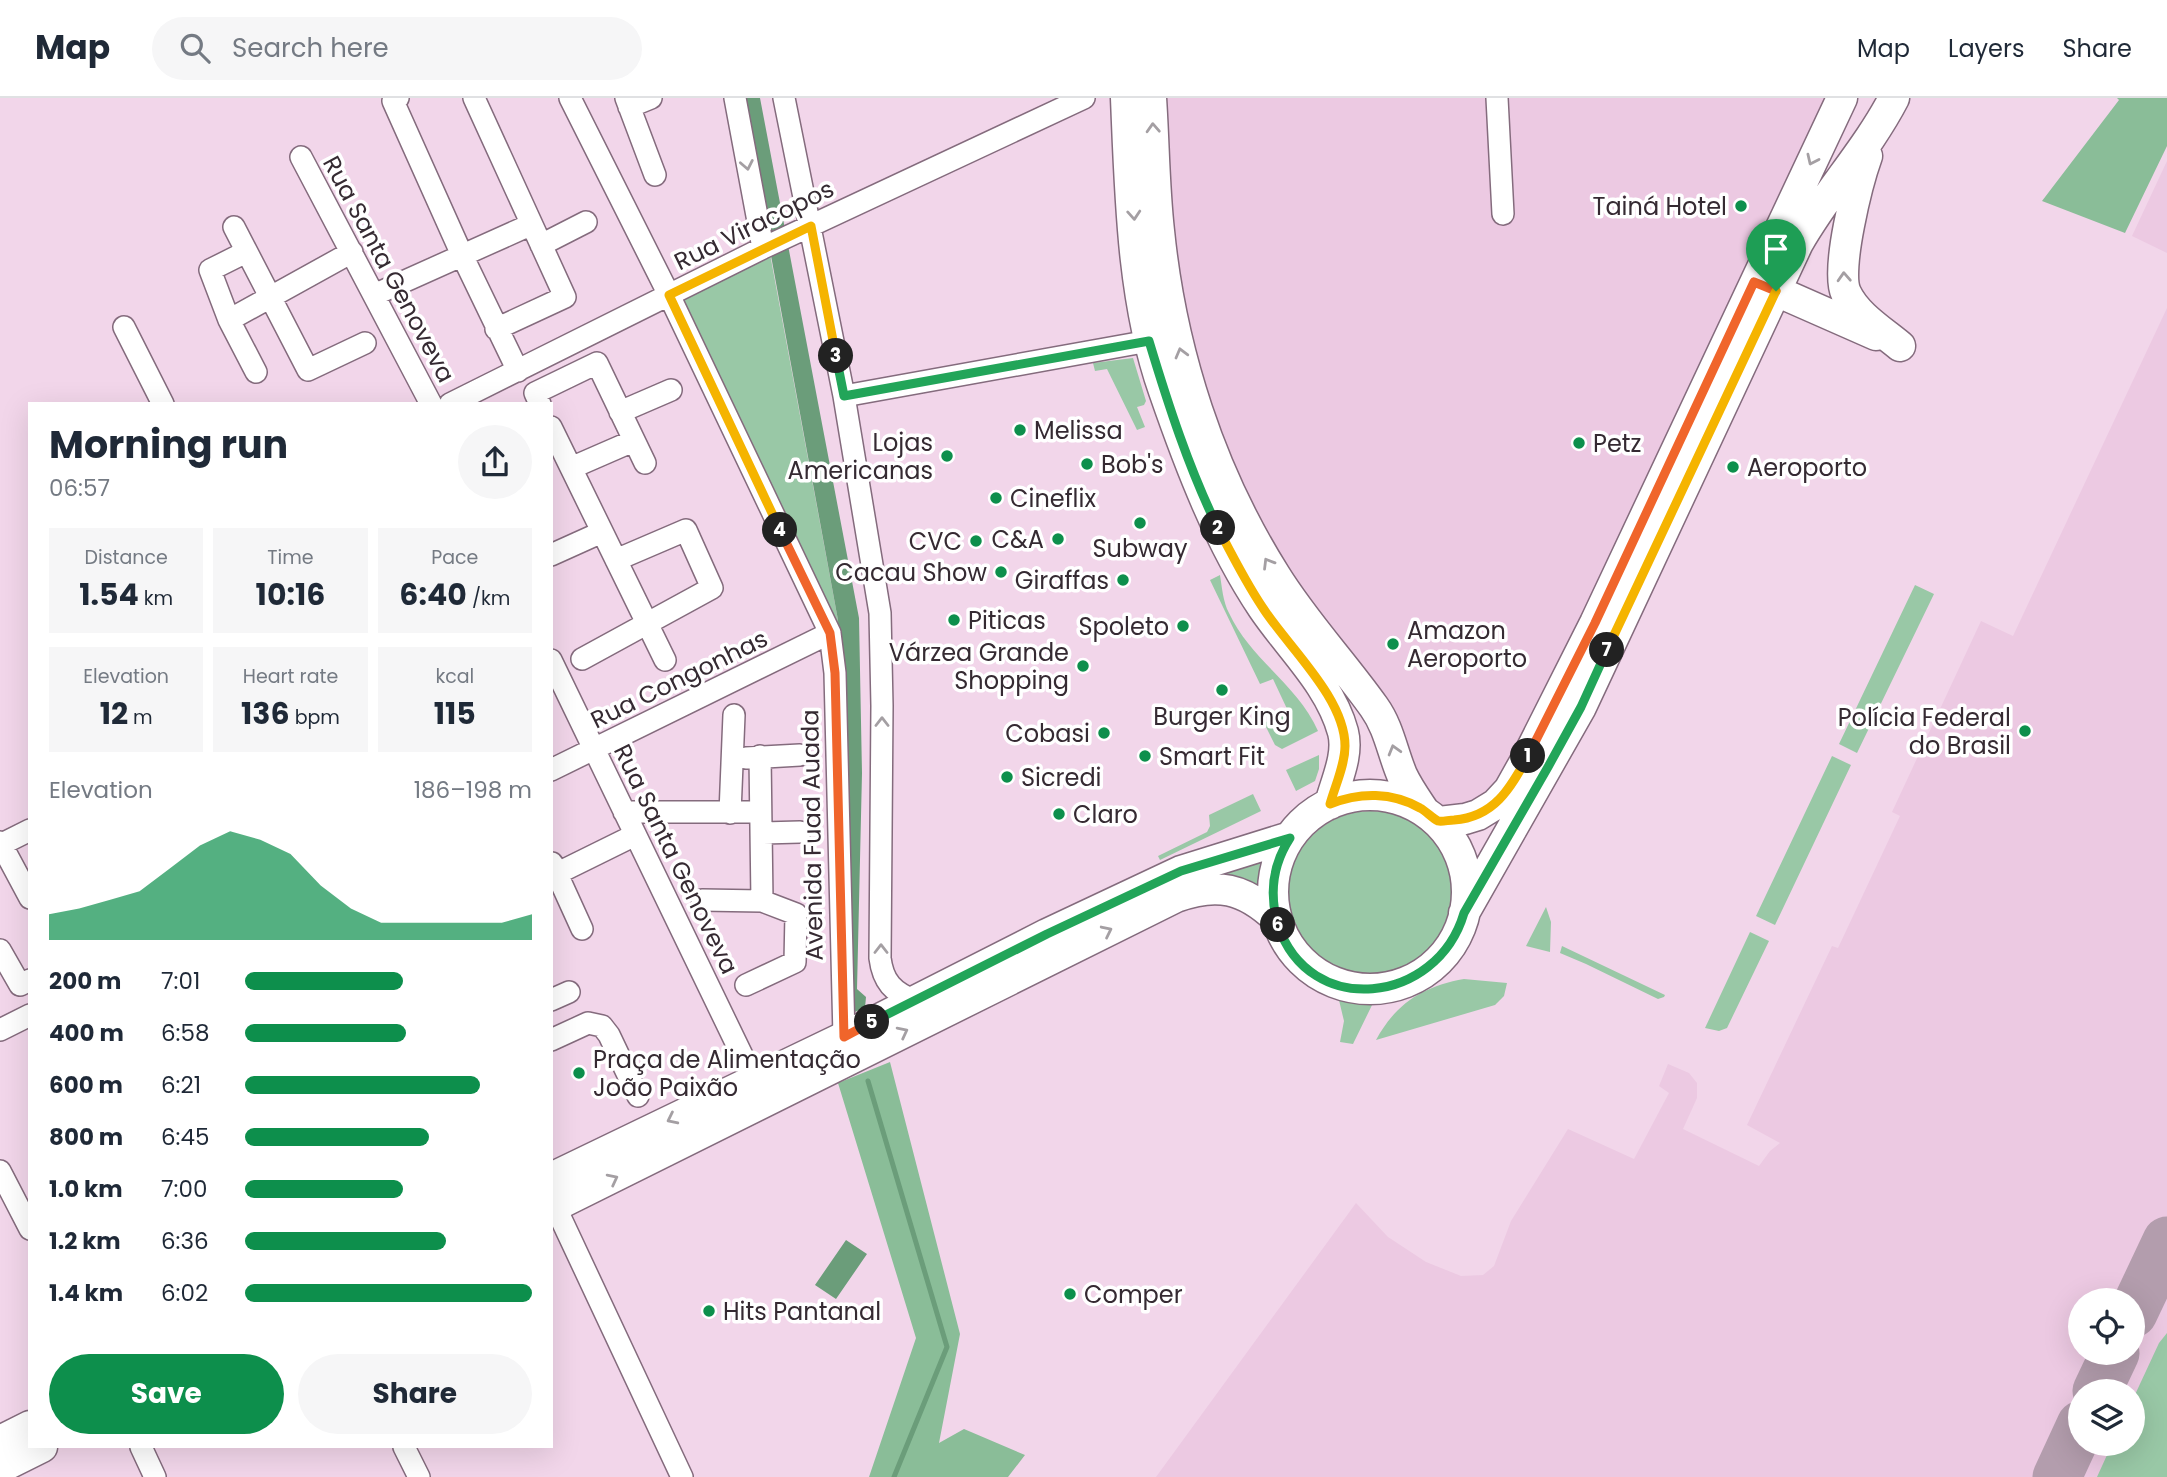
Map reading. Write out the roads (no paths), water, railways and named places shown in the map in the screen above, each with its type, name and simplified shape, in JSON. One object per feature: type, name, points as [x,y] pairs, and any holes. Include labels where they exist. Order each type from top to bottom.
[{"type":"main road","points":[[1126,98],[1135,230],[1149,341],[1168,402],[1214,519],[1262,607],[1320,684],[1339,719],[1345,748],[1330,804]]},
{"type":"main road","points":[[1151,98],[1159,231],[1173,323],[1187,379],[1205,428],[1231,494],[1259,549],[1296,606],[1385,724],[1401,773],[1410,790],[1453,837],[1467,882],[1464,913]]},
{"type":"main road","points":[[1842,98],[1765,286],[1581,707],[1464,913],[1452,942],[1432,966],[1405,982],[1374,989],[1342,986],[1313,973],[1288,947],[1276,918],[1274,876],[1280,856],[1290,838],[1312,815],[1330,804],[1361,796],[1402,800],[1432,816],[1465,819],[1478,816],[1496,804],[1511,786],[1765,286],[1875,134]]},
{"type":"main road","points":[[1765,286],[1900,345],[1853,304],[1843,282],[1844,257],[1859,179],[1875,134],[1894,98]]},
{"type":"main road","points":[[553,1197],[754,1080],[1047,934],[1181,871],[1290,838]]},
{"type":"main road","points":[[553,1197],[1176,897],[1202,890],[1228,890],[1256,901],[1276,918]]},
{"type":"main road","points":[[0,1441],[28,1427]]},
{"type":"main road","points":[[0,1468],[39,1448]]},
{"type":"street","points":[[398,98],[393,101],[518,372]]},
{"type":"street","points":[[474,98],[565,297],[496,329]]},
{"type":"street","name":"Avenida Fuad Auada","points":[[570,98],[669,295],[830,633],[835,673],[844,1037]]},
{"type":"street","points":[[651,98],[628,102],[655,175]]},
{"type":"street","points":[[735,98],[764,248]]},
{"type":"street","points":[[784,98],[802,230],[844,396],[880,613],[882,973],[890,987],[915,1001]]},
{"type":"street","name":"Rua Viracopos","points":[[454,402],[764,248],[1084,98]]},
{"type":"street","points":[[1497,98],[1503,214]]},
{"type":"street","name":"Rua Santa Genoveva","points":[[301,158],[430,402]]},
{"type":"street","points":[[541,245],[586,222]]},
{"type":"street","points":[[374,295],[530,225]]},
{"type":"street","points":[[234,227],[308,370],[365,343]]},
{"type":"street","points":[[229,320],[352,251]]},
{"type":"street","points":[[246,252],[209,270],[229,320],[256,372]]},
{"type":"street","points":[[124,327],[162,402]]},
{"type":"street","points":[[844,396],[1149,341]]},
{"type":"street","points":[[539,402],[535,393],[597,363],[645,463]]},
{"type":"street","points":[[620,412],[671,390]]},
{"type":"street","points":[[553,431],[665,660]]},
{"type":"street","points":[[571,468],[633,441]]},
{"type":"street","points":[[582,659],[712,588],[686,530],[616,560]]},
{"type":"street","points":[[553,554],[602,531]]},
{"type":"street","name":"Rua Congonhas","points":[[553,769],[830,633]]},
{"type":"street","name":"Rua Santa Genoveva","points":[[553,664],[754,1080]]},
{"type":"street","points":[[730,813],[730,759],[734,715]]},
{"type":"street","points":[[730,759],[800,755]]},
{"type":"street","points":[[760,756],[762,901]]},
{"type":"street","points":[[624,812],[730,813],[800,832]]},
{"type":"street","points":[[28,831],[0,844],[28,894]]},
{"type":"street","points":[[582,929],[560,904],[554,867],[635,835]]},
{"type":"street","points":[[702,900],[762,901],[796,914],[795,962],[746,985]]},
{"type":"street","points":[[0,950],[20,985],[28,981]]},
{"type":"street","points":[[0,1030],[28,1016]]},
{"type":"street","points":[[553,1039],[588,1023],[601,1026],[609,1035],[638,1096]]},
{"type":"street","points":[[0,1171],[28,1225]]},
{"type":"street","points":[[553,1197],[682,1477]]},
{"type":"street","points":[[141,1448],[155,1477]]},
{"type":"street","points":[[404,1448],[419,1477]]},
{"type":"waterway","points":[[868,1081],[947,1347],[894,1477]]},
{"type":"place","name":"Tainá Hotel","points":[[1741,206]]},
{"type":"place","name":"Melissa","points":[[1020,430]]},
{"type":"place","name":"Petz","points":[[1579,443]]},
{"type":"place","name":"Lojas Americanas","points":[[947,456]]},
{"type":"place","name":"Bob's","points":[[1087,464]]},
{"type":"place","name":"Aeroporto","points":[[1733,467]]},
{"type":"place","name":"Cineflix","points":[[996,498]]},
{"type":"place","name":"Subway","points":[[1140,523]]},
{"type":"place","name":"C&A","points":[[1058,539]]},
{"type":"place","name":"CVC","points":[[976,541]]},
{"type":"place","name":"Cacau Show","points":[[1001,572]]},
{"type":"place","name":"Giraffas","points":[[1123,580]]},
{"type":"place","name":"Piticas","points":[[954,620]]},
{"type":"place","name":"Spoleto","points":[[1183,626]]},
{"type":"place","name":"Amazon Aeroporto","points":[[1393,644]]},
{"type":"place","name":"Várzea Grande Shopping","points":[[1083,666]]},
{"type":"place","name":"Burger King","points":[[1222,690]]},
{"type":"place","name":"Polícia Federal do Brasil","points":[[2025,731]]},
{"type":"place","name":"Cobasi","points":[[1104,733]]},
{"type":"place","name":"Smart Fit","points":[[1145,756]]},
{"type":"place","name":"Sicredi","points":[[1007,777]]},
{"type":"place","name":"Claro","points":[[1059,814]]},
{"type":"place","name":"Praça de Alimentação João Paixão","points":[[579,1073]]},
{"type":"place","name":"Comper","points":[[1070,1294]]},
{"type":"place","name":"Hits Pantanal","points":[[709,1311]]}]
